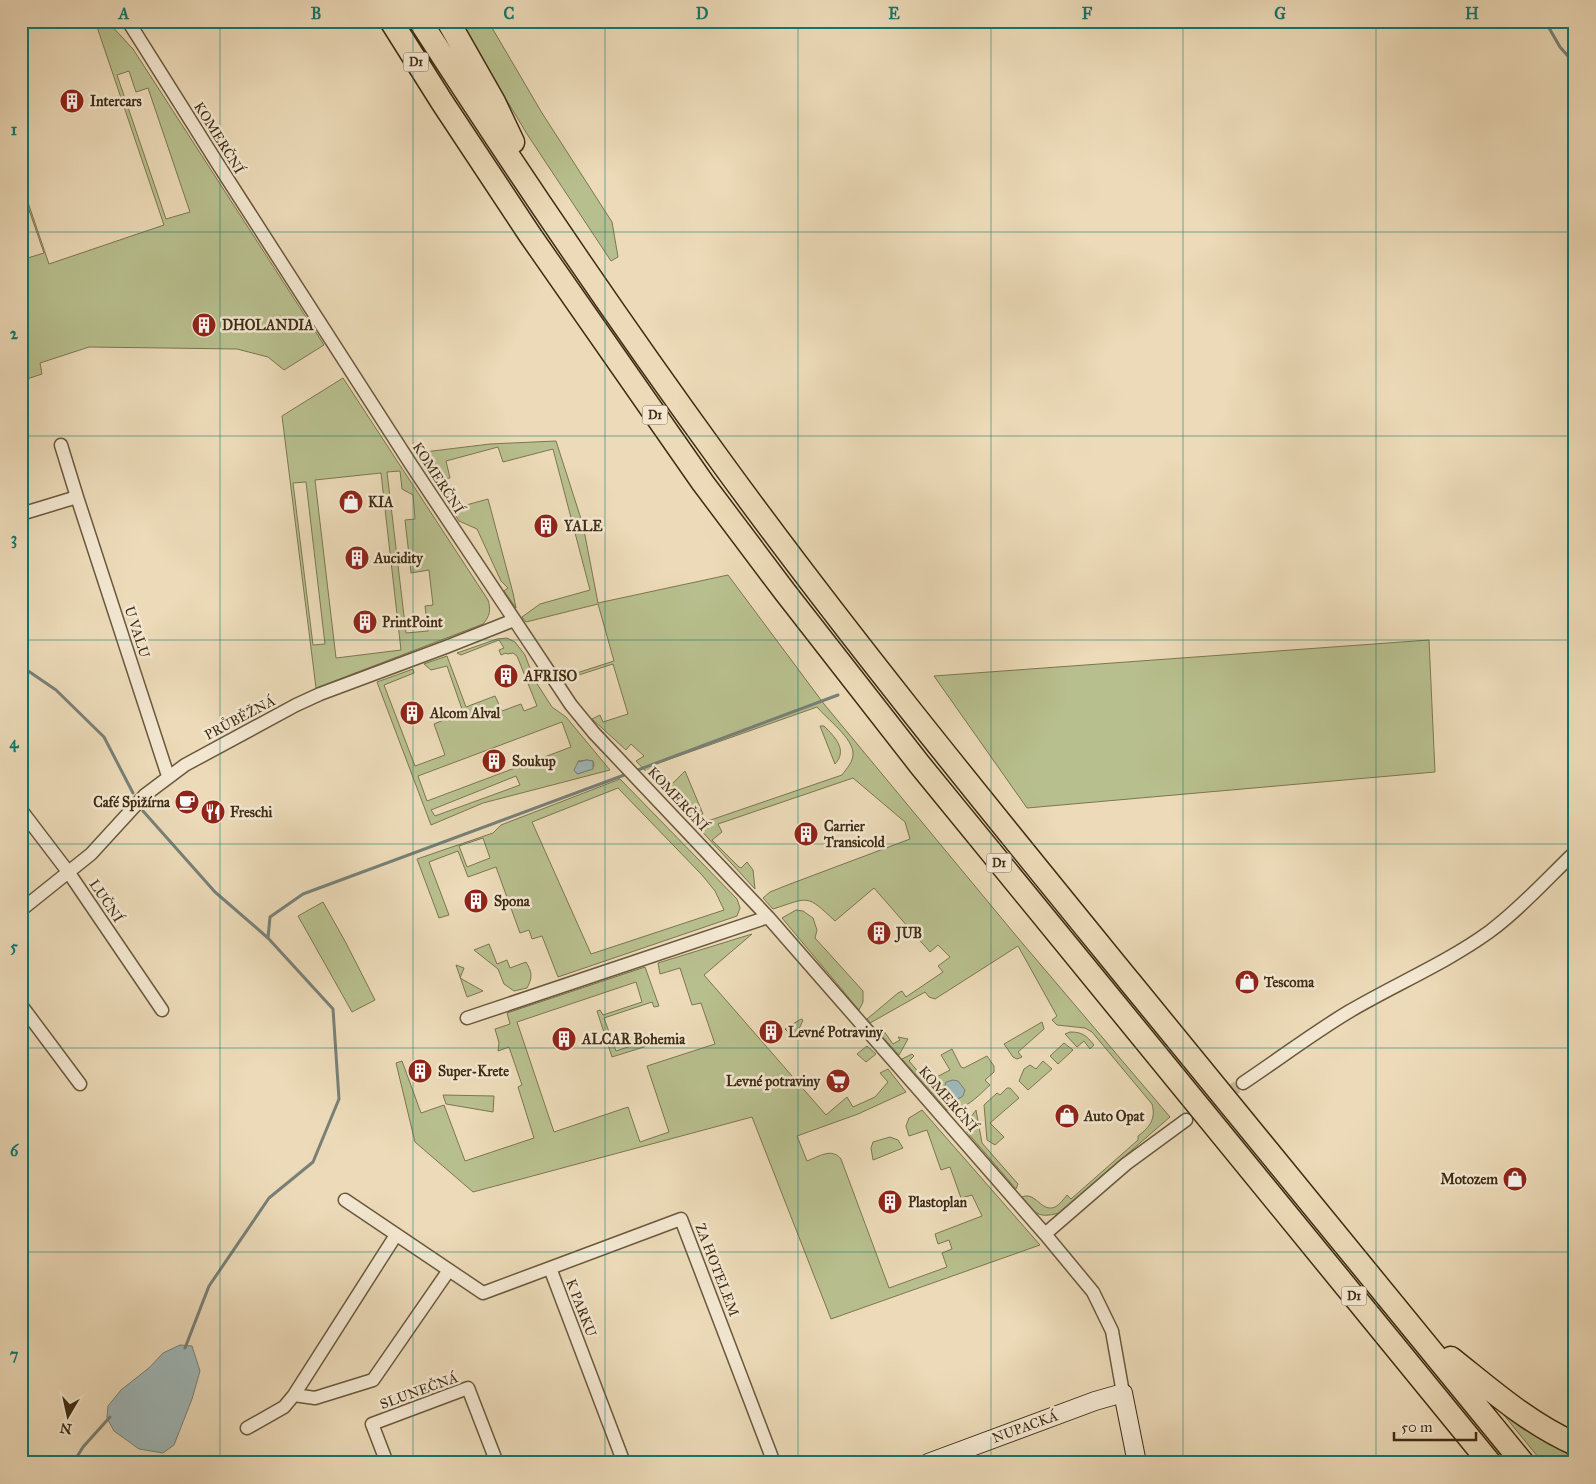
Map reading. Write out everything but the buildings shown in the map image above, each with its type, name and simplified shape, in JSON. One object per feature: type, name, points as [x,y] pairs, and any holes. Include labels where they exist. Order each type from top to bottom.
[{"type":"highway","name":"D1","points":[[391,21],[442,102],[563,284],[703,483],[791,600],[926,773],[1490,1463]]},
{"type":"highway","name":"D1","points":[[420,21],[546,213],[720,460],[853,637],[1034,865],[1415,1328],[1523,1463]]},
{"type":"highway","points":[[448,21],[494,102],[546,213]]},
{"type":"highway","points":[[1415,1328],[1510,1406],[1575,1444]]},
{"type":"street","name":"KOMERČNÍ","points":[[128,21],[312,311],[563,693],[594,732],[768,917],[1045,1234],[1093,1292],[1112,1331],[1123,1393]]},
{"type":"street","name":"U VALU","points":[[61,445],[168,776]]},
{"type":"street","points":[[21,514],[77,496]]},
{"type":"street","name":"PRŮBĚŽNÁ","points":[[21,910],[91,854],[145,795],[185,765],[320,694],[514,620]]},
{"type":"street","name":"LUČNÍ","points":[[21,810],[69,873],[162,1010]]},
{"type":"street","points":[[1244,1084],[1304,1040],[1350,1011],[1457,954],[1489,932],[1508,917],[1575,852]]},
{"type":"street","points":[[467,1018],[768,917]]},
{"type":"street","points":[[21,1005],[80,1084]]},
{"type":"street","points":[[1045,1234],[1126,1164],[1186,1120]]},
{"type":"street","name":"K PARKU","points":[[345,1200],[483,1293],[550,1268],[624,1463]]},
{"type":"street","name":"ZA HOTELEM","points":[[550,1268],[681,1219],[774,1463]]},
{"type":"street","points":[[247,1428],[284,1407],[294,1395],[396,1235]]},
{"type":"street","points":[[294,1395],[315,1398],[373,1380],[449,1270]]},
{"type":"street","name":"SLUNEČNÁ","points":[[387,1463],[372,1424],[468,1388],[496,1463]]},
{"type":"street","points":[[1123,1393],[1137,1463]]},
{"type":"street","name":"NUPACKÁ","points":[[928,1463],[1095,1401],[1123,1393]]},
{"type":"green space","points":[[95,21],[107,21],[133,49],[324,345],[284,370],[268,357],[237,349],[89,347],[40,363],[42,374],[21,381],[21,280],[27,276],[21,272],[21,260],[44,253],[21,187],[21,182],[49,264],[164,225]],"holes":[[[129,71],[136,92],[148,88],[190,212],[166,219],[117,75]]]},
{"type":"green space","points":[[459,21],[488,21],[542,113],[612,222],[618,257],[611,261],[527,134]]},
{"type":"green space","points":[[343,378],[488,600],[489,613],[483,624],[316,688],[282,416]],"holes":[[[400,471],[402,489],[413,495],[415,519],[405,520],[411,573],[429,570],[433,605],[425,606],[428,631],[406,633],[387,472]],[[381,473],[401,650],[336,658],[315,480]],[[306,482],[325,644],[313,645],[293,483]]]},
{"type":"green space","points":[[556,441],[583,525],[598,603],[728,575],[824,704],[1018,938],[1170,1117],[1059,1213],[1041,1215],[1034,1211],[1022,1197],[1031,1197],[1050,1208],[1058,1205],[1067,1195],[1071,1199],[1138,1140],[1138,1136],[1151,1122],[1153,1109],[1152,1104],[1092,1032],[1085,1028],[1057,1025],[1052,1020],[1057,1016],[1018,946],[935,999],[929,997],[925,992],[870,1023],[867,1019],[898,993],[902,991],[906,997],[943,972],[938,966],[950,957],[938,945],[930,952],[874,888],[835,921],[818,906],[807,900],[801,900],[773,909],[763,898],[770,892],[910,839],[905,822],[853,778],[718,824],[722,832],[712,840],[739,867],[741,868],[747,862],[753,870],[755,889],[696,825],[842,775],[851,762],[853,754],[849,742],[839,729],[817,707],[653,765],[659,779],[662,779],[660,786],[636,761],[644,756],[631,744],[626,750],[592,719],[600,715],[603,722],[628,714],[613,664],[563,680],[561,678],[614,661],[598,604],[526,622],[522,617],[540,604],[590,590],[553,449],[503,462],[498,447],[446,461],[450,478],[433,480],[416,453],[490,444]]},
{"type":"green space","points":[[453,488],[459,507],[488,499],[516,608],[504,591],[508,588],[501,581],[477,529],[459,521],[443,496]]},
{"type":"green space","points":[[507,638],[515,642],[525,655],[534,679],[552,707],[566,717],[610,770],[483,803],[431,825],[377,682],[413,669],[414,673],[384,685],[415,766],[445,755],[434,724],[463,712],[447,666],[431,670],[424,664],[447,656],[466,707],[495,696],[502,711],[521,704],[524,711],[537,706],[517,656],[513,653],[501,655],[499,650],[504,648],[499,640],[461,655],[457,653],[497,639]],"holes":[[[562,722],[571,747],[427,801],[418,776]],[[578,761],[593,761],[594,765],[592,769],[577,774]],[[516,776],[520,785],[435,816],[431,810]]]},
{"type":"green space","points":[[1429,640],[1435,772],[1027,808],[934,676]]},
{"type":"green space","points":[[820,726],[824,726],[832,735],[840,749],[839,759],[835,764]]},
{"type":"green space","points":[[685,771],[703,814],[690,819],[667,794],[671,785]]},
{"type":"green space","points":[[620,779],[737,899],[740,908],[737,916],[558,977],[542,936],[532,939],[529,930],[520,933],[496,867],[468,877],[458,851],[429,862],[449,915],[439,918],[417,859],[493,833],[501,825]],"holes":[[[618,788],[702,875],[715,891],[724,910],[591,954],[532,822]],[[483,838],[490,858],[467,867],[459,846]]]},
{"type":"green space","points":[[323,902],[375,1000],[352,1012],[298,916]]},
{"type":"green space","points":[[796,910],[803,911],[813,918],[817,930],[815,938],[863,991],[863,1002],[859,1010],[782,918]]},
{"type":"green space","points":[[752,934],[704,975],[826,1115],[847,1097],[853,1107],[875,1097],[888,1082],[880,1073],[888,1069],[906,1092],[858,1114],[797,1136],[807,1161],[829,1153],[837,1155],[841,1159],[889,1288],[947,1267],[942,1253],[952,1249],[949,1240],[938,1244],[935,1234],[982,1216],[972,1195],[961,1198],[950,1167],[941,1170],[927,1130],[909,1136],[906,1126],[909,1118],[922,1110],[1040,1245],[831,1319],[752,1117],[473,1192],[415,1142],[396,1063],[402,1061],[421,1113],[444,1105],[465,1161],[534,1138],[518,1087],[522,1085],[509,1047],[498,1051],[499,1043],[495,1029],[510,1024],[507,1013],[645,967],[659,1006],[654,1007],[652,1002],[604,1018],[616,1051],[646,1041],[647,1046],[612,1057],[597,1011],[600,1010],[603,1015],[642,1002],[636,982],[517,1022],[554,1132],[628,1107],[640,1142],[669,1132],[647,1066],[715,1044],[701,1003],[692,1005],[680,968],[660,974],[658,963]]},
{"type":"green space","points":[[489,944],[497,964],[507,960],[510,968],[526,962],[531,975],[527,988],[514,991],[504,984],[498,969],[474,950]]},
{"type":"green space","points":[[456,965],[464,968],[460,977]]},
{"type":"green space","points":[[461,978],[483,991],[467,997]]},
{"type":"green space","points":[[801,1019],[803,1020],[800,1027],[791,1035],[785,1029]]},
{"type":"green space","points":[[1042,1022],[1044,1029],[1018,1052],[1022,1057],[1017,1059],[1013,1057],[1004,1044]]},
{"type":"green space","points":[[881,1027],[893,1044],[900,1040],[898,1037],[908,1039],[899,1055],[877,1031]]},
{"type":"green space","points":[[1070,1032],[1084,1035],[1094,1045],[1090,1049],[1084,1041],[1077,1047],[1065,1034]]},
{"type":"green space","points":[[1064,1043],[1073,1050],[1058,1064],[1050,1056]]},
{"type":"green space","points":[[867,1046],[876,1054],[866,1062],[857,1054]]},
{"type":"green space","points":[[952,1049],[961,1067],[964,1068],[987,1056],[994,1066],[994,1072],[985,1080],[990,1085],[976,1098],[960,1108],[947,1110],[902,1059],[912,1054],[914,1056],[909,1061],[927,1082],[950,1070],[941,1055]]},
{"type":"green space","points":[[1043,1061],[1052,1069],[1028,1090],[1019,1081],[1024,1069],[1030,1065],[1036,1069]]},
{"type":"green space","points":[[1007,1088],[1010,1088],[1019,1098],[990,1123],[1004,1137],[995,1145],[987,1140],[984,1105],[997,1093],[1000,1095]]},
{"type":"green space","points":[[443,1095],[494,1096],[493,1112],[446,1104]]},
{"type":"green space","points":[[976,1110],[982,1143],[1018,1184],[1016,1189],[967,1132],[969,1120]]},
{"type":"green space","points":[[890,1137],[898,1140],[903,1148],[873,1160],[871,1148],[873,1142]]},
{"type":"green space","points":[[1503,1414],[1526,1429],[1575,1454],[1575,1463],[1543,1463]]},
{"type":"water","points":[[593,761],[593,769],[577,774],[574,770],[578,762]]},
{"type":"water","points":[[958,1081],[965,1090],[963,1096],[958,1099],[949,1097],[944,1089],[946,1082]]},
{"type":"water","points":[[180,1345],[192,1346],[200,1371],[192,1399],[174,1445],[163,1453],[139,1449],[114,1431],[107,1418],[108,1406],[121,1390],[150,1367],[163,1353]]},
{"type":"waterway","points":[[1545,21],[1560,47],[1575,64]]},
{"type":"waterway","points":[[21,666],[56,690],[104,737],[133,793]]},
{"type":"waterway","points":[[635,771],[838,695]]},
{"type":"waterway","points":[[185,1348],[209,1286],[269,1198],[313,1162],[339,1099],[333,1009],[268,938],[270,917],[303,894],[627,774]]},
{"type":"waterway","points":[[143,811],[215,892],[268,938]]},
{"type":"waterway","points":[[73,1463],[83,1447],[110,1417]]},
{"type":"tunnel","points":[[1197,1113],[1243,1083]]},
{"type":"place","name":"Intercars","points":[[72,101]]},
{"type":"place","name":"DHOLANDIA","points":[[204,325]]},
{"type":"place","name":"KIA","points":[[351,502]]},
{"type":"place","name":"YALE","points":[[546,526]]},
{"type":"place","name":"Aucidity","points":[[357,558]]},
{"type":"place","name":"PrintPoint","points":[[365,622]]},
{"type":"place","name":"AFRISO","points":[[506,676]]},
{"type":"place","name":"Alcom Alval","points":[[412,713]]},
{"type":"place","name":"Soukup","points":[[494,761]]},
{"type":"place","name":"Café Spižírna","points":[[187,802]]},
{"type":"place","name":"Freschi","points":[[213,812]]},
{"type":"place","name":"Carrier Transicold","points":[[806,834]]},
{"type":"place","name":"Spona","points":[[476,901]]},
{"type":"place","name":"JUB","points":[[879,933]]},
{"type":"place","name":"Tescoma","points":[[1247,982]]},
{"type":"place","name":"Levné Potraviny","points":[[771,1032]]},
{"type":"place","name":"ALCAR Bohemia","points":[[564,1039]]},
{"type":"place","name":"Super-Krete","points":[[420,1071]]},
{"type":"place","name":"Levné potraviny","points":[[838,1081]]},
{"type":"place","name":"Auto Opat","points":[[1067,1116]]},
{"type":"place","name":"Motozem","points":[[1515,1179]]},
{"type":"place","name":"Plastoplan","points":[[890,1202]]}]
